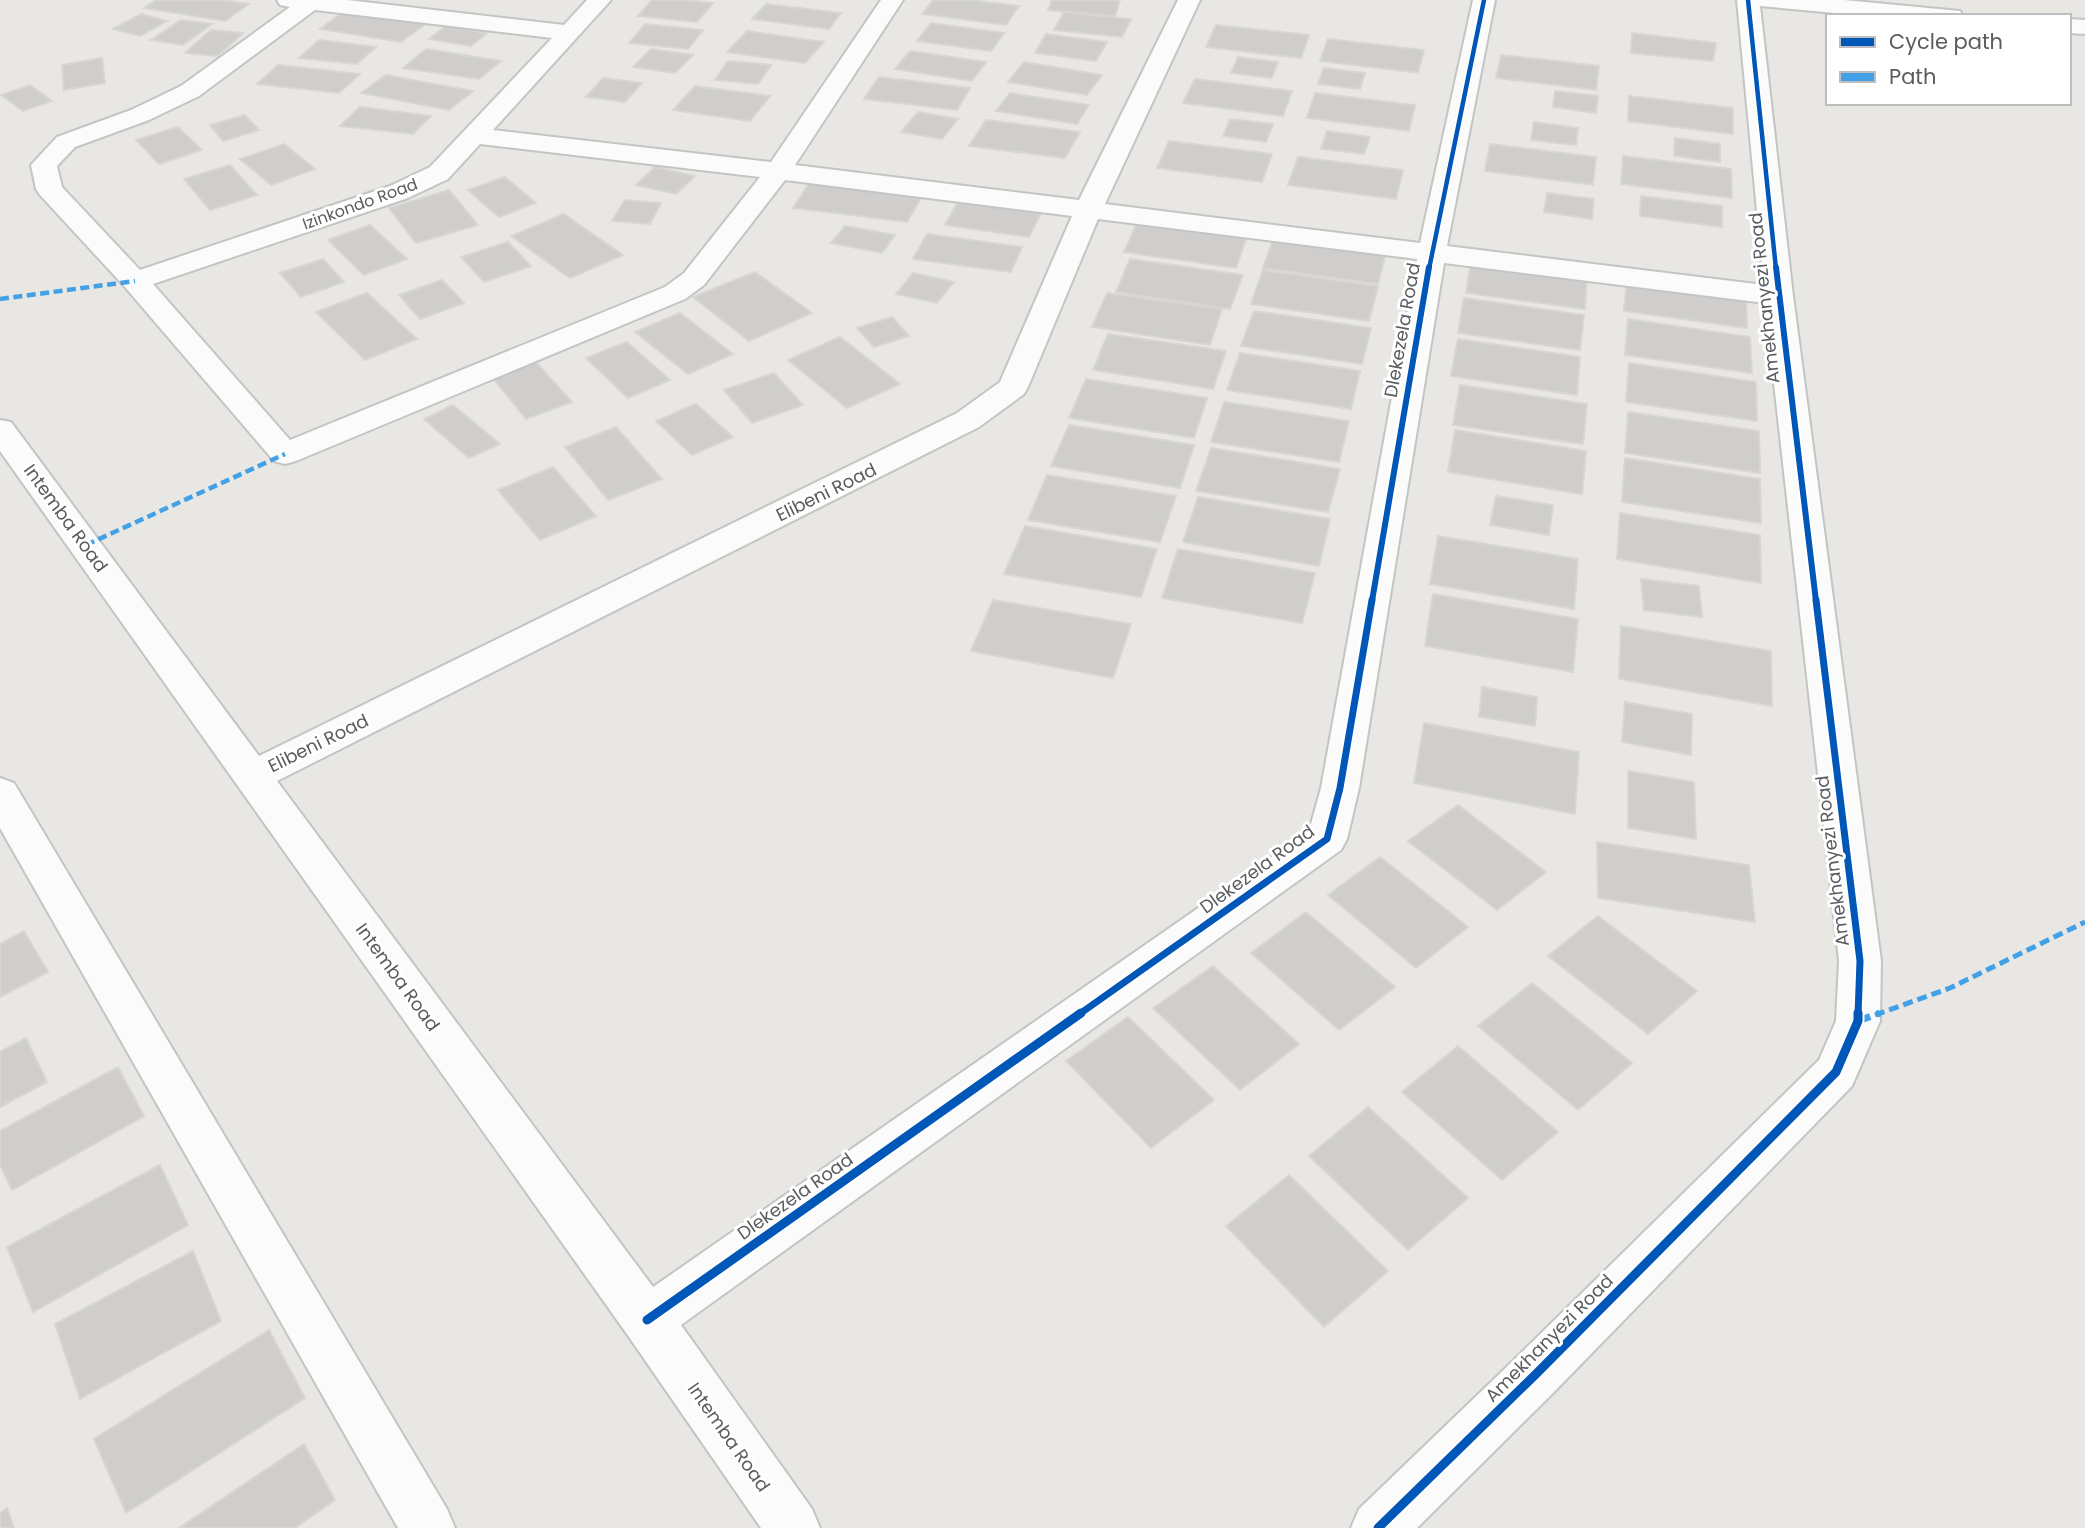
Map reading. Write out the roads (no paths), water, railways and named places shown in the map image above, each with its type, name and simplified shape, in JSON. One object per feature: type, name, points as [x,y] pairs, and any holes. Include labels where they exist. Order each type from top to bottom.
[{"type":"street","name":"Izinkondo Road","points":[[135,281],[399,192],[439,173],[600,0]]},
{"type":"street","points":[[570,33],[299,1],[190,91],[140,115],[66,142],[44,164],[49,188],[135,281],[285,454],[675,293],[694,279],[778,171],[892,0]]},
{"type":"street","name":"Elibeni Road","points":[[253,776],[968,420],[1013,387],[1088,211],[1189,0]]},
{"type":"street","name":"Dlekezela Road","points":[[647,1320],[1327,839],[1340,788],[1432,252],[1484,0]]},
{"type":"street","name":"Amekhanyezi Road","points":[[1378,1528],[1535,1375],[1836,1072],[1858,1021],[1860,961],[1779,296],[1748,0]]},
{"type":"street","points":[[1763,0],[1928,14]]},
{"type":"street","points":[[474,136],[778,171],[1779,296]]},
{"type":"street","name":"Intemba Road","points":[[0,429],[647,1320],[793,1528]]},
{"type":"street","points":[[0,793],[428,1528]]}]
